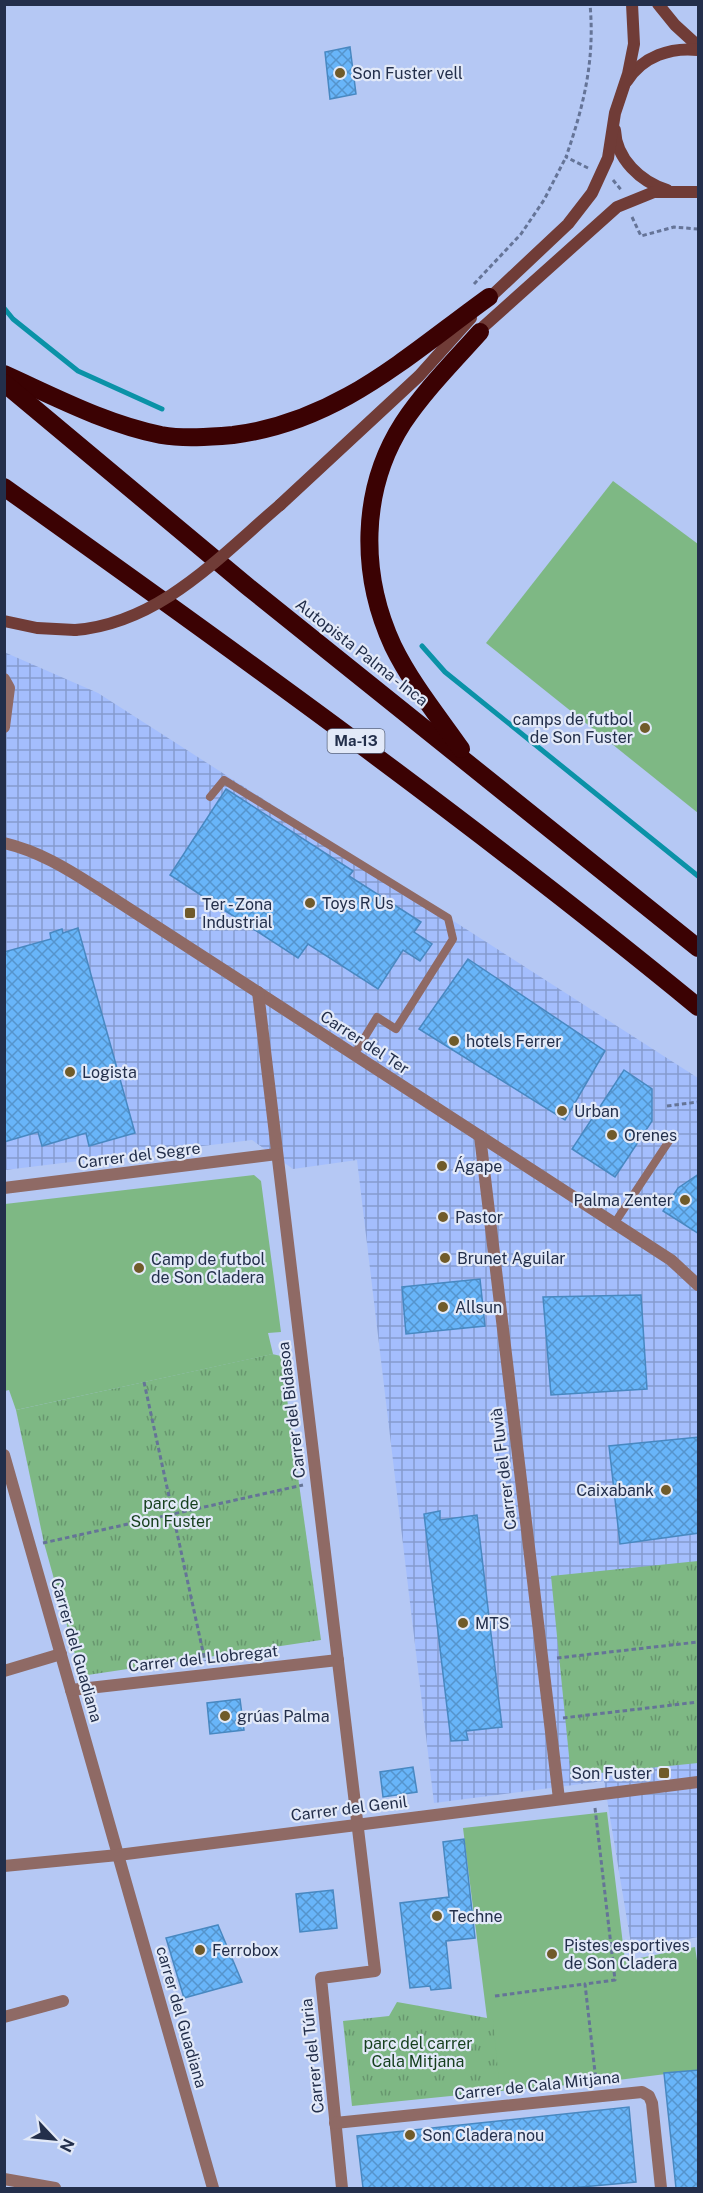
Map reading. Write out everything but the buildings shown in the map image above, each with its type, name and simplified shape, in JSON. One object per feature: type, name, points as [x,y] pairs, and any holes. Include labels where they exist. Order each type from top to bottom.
[{"type":"highway","points":[[4,374],[99,416],[162,435],[200,437],[251,433],[278,427],[351,396],[489,297]]},
{"type":"highway","points":[[475,768],[423,696],[387,632],[370,569],[369,528],[374,492],[380,471],[402,424],[423,396],[480,332]]},
{"type":"highway","name":"Autopista Palma - Inca","points":[[4,383],[238,579],[699,948]]},
{"type":"highway","name":"Ma-13","points":[[4,487],[374,755],[486,839],[699,1007]]},
{"type":"street","points":[[4,621],[37,628],[75,630],[118,622],[166,599],[213,564],[280,505],[419,376],[489,297],[568,224],[586,201],[608,158],[620,92],[628,74],[633,44],[632,4]]},
{"type":"street","points":[[658,4],[675,25],[699,48]]},
{"type":"street","points":[[620,92],[631,75],[646,61],[664,52],[699,48]]},
{"type":"street","points":[[615,113],[615,135],[623,156],[636,173],[654,186],[675,192]]},
{"type":"street","points":[[419,376],[480,332],[617,207],[654,192],[699,192]]},
{"type":"street","points":[[4,679],[9,688],[4,727]]},
{"type":"street","name":"Carrer del Ter","points":[[4,843],[60,864],[671,1260],[699,1285]]},
{"type":"street","name":"Carrer del Bidasoa","points":[[258,992],[358,1824]]},
{"type":"street","name":"Carrer del Fluvià","points":[[480,1136],[559,1799]]},
{"type":"street","name":"Carrer del Segre","points":[[4,1188],[277,1154]]},
{"type":"street","name":"Carrer del Guadiana","points":[[4,1455],[118,1855]]},
{"type":"street","points":[[4,1671],[61,1654]]},
{"type":"street","name":"Carrer del Llobregat","points":[[71,1689],[338,1660]]},
{"type":"street","name":"Carrer del Genil","points":[[4,1866],[118,1855],[699,1782]]},
{"type":"street","name":"Carrer del Túria","points":[[342,2188],[321,1978],[375,1971],[358,1824]]},
{"type":"street","name":"carrer del Guadiana","points":[[118,1855],[213,2188]]},
{"type":"street","points":[[4,2017],[63,2001]]},
{"type":"street","name":"Carrer de Cala Mitjana","points":[[335,2123],[638,2091],[649,2096],[652,2108],[661,2188]]},
{"type":"street","points":[[4,2179],[55,2188]]},
{"type":"lane","points":[[210,797],[224,780],[448,918],[453,939],[396,1029],[377,1017],[354,1054]]},
{"type":"lane","points":[[614,1224],[671,1138]]},
{"type":"path","points":[[667,1106],[699,1102]]},
{"type":"path","points":[[144,1382],[207,1674]]},
{"type":"path","points":[[30,1546],[317,1482]]},
{"type":"path","points":[[543,1660],[699,1642]]},
{"type":"path","points":[[550,1720],[699,1702]]},
{"type":"path","points":[[495,1996],[615,1980],[594,1795]]},
{"type":"path","points":[[585,1984],[598,2095]]},
{"type":"shaded area","name":"Son Fuster","points":[[4,652],[98,693],[698,1078],[698,1937],[632,1950],[604,1781],[434,1803],[357,1160],[293,1169],[252,1140],[5,1170]]},
{"type":"green space","name":"camps de futbol de Son Fuster","points":[[613,481],[698,544],[698,813],[486,643]]},
{"type":"green space","name":"Camp de futbol de Son Cladera","points":[[254,1175],[261,1181],[281,1332],[268,1333],[273,1354],[16,1410],[9,1390],[5,1391],[5,1204]]},
{"type":"green space","name":"parc de Son Fuster","points":[[272,1354],[281,1356],[321,1640],[81,1676],[44,1543],[16,1410]]},
{"type":"green space","points":[[698,1561],[698,1763],[571,1776],[551,1576]]},
{"type":"green space","name":"Pistes esportives de Son Cladera","points":[[607,1812],[625,1961],[695,1947],[698,1967],[698,2070],[602,2082],[500,2091],[493,2020],[487,2018],[463,1828]]},
{"type":"green space","name":"parc del carrer Cala Mitjana","points":[[491,1999],[590,2082],[352,2106],[343,2021],[389,2016],[397,2002],[487,2018]]},
{"type":"waterway","points":[[4,308],[13,319],[78,371],[162,409]]},
{"type":"waterway","points":[[422,646],[445,672],[698,876]]},
{"type":"place","name":"Son Fuster vell","points":[[340,73]]},
{"type":"place","name":"camps de futbol de Son Fuster","points":[[645,728]]},
{"type":"place","name":"Toys R Us","points":[[310,903]]},
{"type":"place","name":"Ter - Zona Industrial","points":[[190,913]]},
{"type":"place","name":"hotels Ferrer","points":[[454,1041]]},
{"type":"place","name":"Logista","points":[[70,1072]]},
{"type":"place","name":"Urban","points":[[562,1111]]},
{"type":"place","name":"Orenes","points":[[612,1135]]},
{"type":"place","name":"Ágape","points":[[442,1166]]},
{"type":"place","name":"Palma Zenter","points":[[685,1200]]},
{"type":"place","name":"Pastor","points":[[443,1217]]},
{"type":"place","name":"Brunet Aguilar","points":[[445,1258]]},
{"type":"place","name":"Camp de futbol de Son Cladera","points":[[139,1268]]},
{"type":"place","name":"Allsun","points":[[443,1307]]},
{"type":"place","name":"Caixabank","points":[[666,1490]]},
{"type":"place","name":"MTS","points":[[463,1623]]},
{"type":"place","name":"grúas Palma","points":[[225,1716]]},
{"type":"place","name":"Son Fuster","points":[[664,1773]]},
{"type":"place","name":"Techne","points":[[437,1916]]},
{"type":"place","name":"Ferrobox","points":[[200,1950]]},
{"type":"place","name":"Pistes esportives de Son Cladera","points":[[552,1954]]},
{"type":"place","name":"Son Cladera nou","points":[[410,2135]]}]
